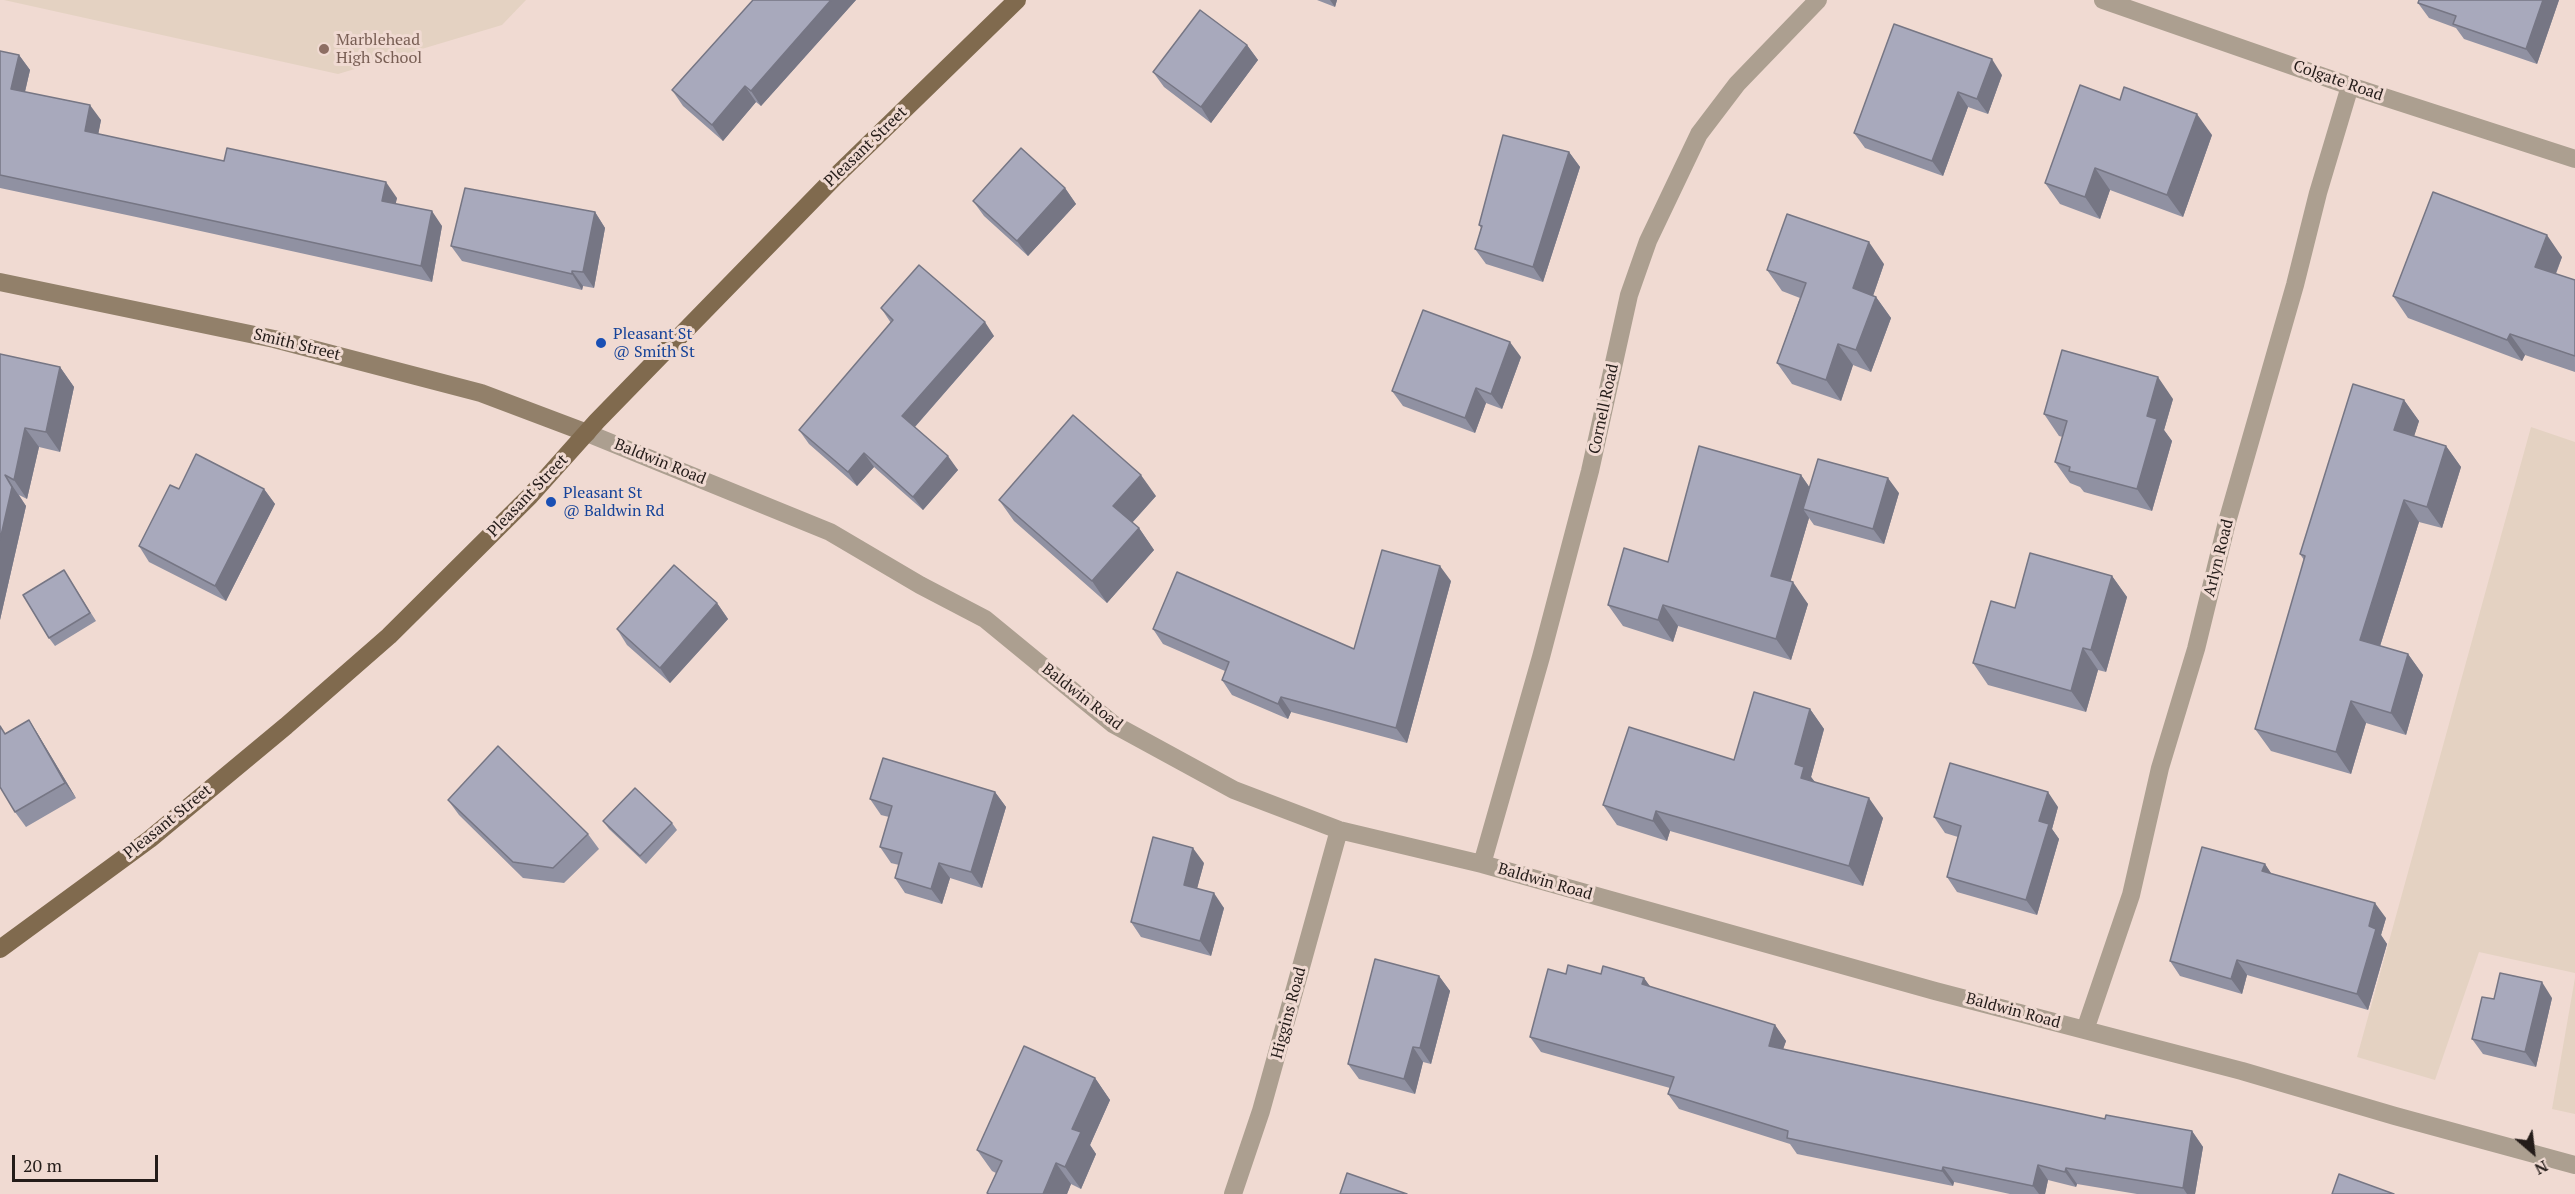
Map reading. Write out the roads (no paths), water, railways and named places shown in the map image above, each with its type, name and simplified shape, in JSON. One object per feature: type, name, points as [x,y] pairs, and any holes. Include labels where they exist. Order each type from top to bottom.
[{"type":"main road","name":"Pleasant Street","points":[[0,950],[150,839],[389,636],[530,496],[587,433],[836,176],[1017,0]]},
{"type":"street","name":"Cornell Road","points":[[1482,864],[1541,657],[1590,471],[1629,295],[1648,241],[1699,134],[1737,84],[1818,0]]},
{"type":"street","name":"Colgate Road","points":[[2103,0],[2350,86],[2575,159]]},
{"type":"street","name":"Arlyn Road","points":[[2085,1030],[2131,895],[2160,768],[2196,649],[2228,522],[2295,285],[2318,193],[2350,86]]},
{"type":"street","name":"Smith Street","points":[[0,282],[274,339],[481,393],[587,433]]},
{"type":"street","name":"Baldwin Road","points":[[587,433],[830,532],[920,585],[985,619],[1113,724],[1234,790],[1339,830],[1482,864],[1935,991],[2242,1071],[2575,1165]]},
{"type":"street","name":"Higgins Road","points":[[1233,1194],[1262,1111],[1339,830]]},
{"type":"place","name":"Marblehead High School","points":[[324,49]]},
{"type":"place","name":"Pleasant St @ Smith St","points":[[601,343]]},
{"type":"place","name":"Pleasant St @ Baldwin Rd","points":[[551,502]]}]
